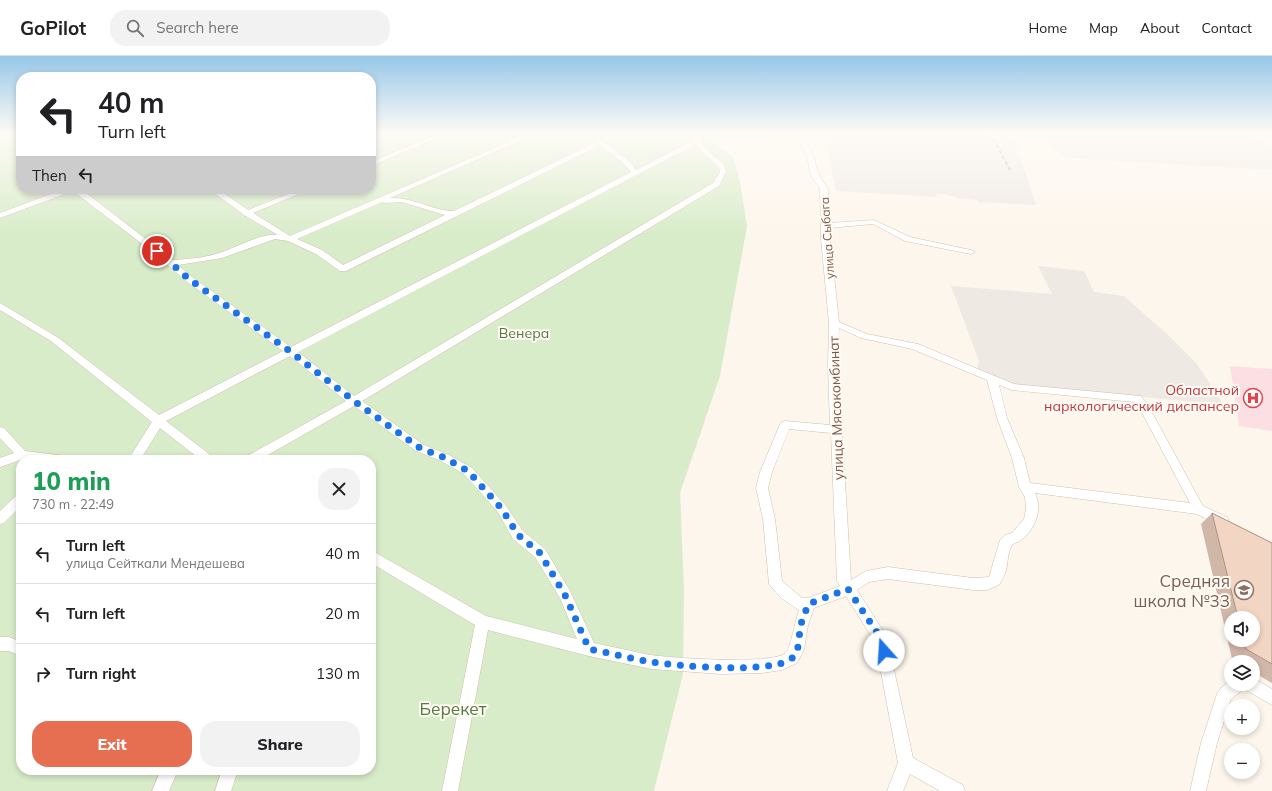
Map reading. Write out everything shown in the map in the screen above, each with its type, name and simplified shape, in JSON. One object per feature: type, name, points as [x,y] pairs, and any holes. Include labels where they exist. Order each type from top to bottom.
[{"type":"street","points":[[170,263],[219,256],[265,239],[275,237],[290,239],[456,167]]},
{"type":"street","points":[[220,194],[247,213],[290,239],[319,252],[343,269],[551,167]]},
{"type":"street","points":[[632,167],[635,173]]},
{"type":"street","points":[[137,455],[158,420],[646,167]]},
{"type":"street","points":[[260,455],[354,401],[716,184],[723,172],[722,167]]},
{"type":"street","name":"улица Сыбага","points":[[813,167],[815,175],[824,189],[824,226],[834,323]]},
{"type":"street","points":[[0,216],[58,194]]},
{"type":"street","points":[[82,194],[189,279],[291,352],[354,401],[420,448],[443,457],[468,471],[502,509],[518,535],[540,553],[565,595],[589,649]]},
{"type":"street","points":[[247,213],[295,194]]},
{"type":"street","points":[[378,201],[402,200],[445,213],[456,213]]},
{"type":"street","points":[[824,226],[874,222],[908,239],[970,252]]},
{"type":"street","points":[[0,306],[54,339],[204,455]]},
{"type":"street","name":"улица Мясокомбинат","points":[[906,763],[880,637],[844,581],[833,367],[834,323],[864,336],[915,346],[1012,387],[1137,399],[1144,407],[1199,509]]},
{"type":"street","points":[[836,429],[785,425],[766,472],[762,488],[769,519],[776,584],[786,594],[800,604],[808,604],[848,589],[866,577],[888,573],[973,584],[987,584],[994,581],[998,574],[1005,544],[1010,539],[1016,537],[1031,517],[1031,497],[1025,486],[1018,458],[1002,418],[992,379]]},
{"type":"street","points":[[0,431],[22,455]]},
{"type":"street","points":[[0,463],[16,457]]},
{"type":"street","points":[[1025,486],[1199,509],[1232,525]]},
{"type":"street","points":[[0,520],[16,503]]},
{"type":"street","points":[[376,559],[483,622],[589,649],[652,662],[714,667],[762,666],[782,663],[792,658],[797,650],[801,625],[808,604]]},
{"type":"street","points":[[450,791],[483,622]]},
{"type":"street","points":[[0,644],[9,644],[16,647]]},
{"type":"street","points":[[1198,791],[1209,743],[1225,694],[1229,691]]},
{"type":"street","points":[[1260,691],[1272,698]]},
{"type":"street","points":[[895,791],[906,763],[957,791]]},
{"type":"street","points":[[160,791],[168,775]]},
{"type":"street","points":[[224,791],[229,775]]},
{"type":"shaded area","points":[[831,167],[1023,167],[1036,205],[978,202],[976,200],[936,193],[937,197],[836,191]]},
{"type":"shaded area","points":[[1226,167],[1272,167],[1272,170]]},
{"type":"shaded area","points":[[1038,266],[1084,271],[1094,292],[1124,296],[1167,334],[1197,364],[1224,405],[1012,384],[977,370],[979,361],[951,286],[1052,294]]},
{"type":"shaded area","name":"Областной наркологический диспансер","points":[[1230,366],[1272,369],[1272,431],[1239,426]]},
{"type":"green space","name":"Венера","points":[[0,167],[16,167],[16,194],[376,194],[376,167],[736,167],[747,226],[720,376],[680,493],[684,590],[683,674],[654,791],[0,791]]},
{"type":"building","points":[[1212,513],[1272,543],[1272,664],[1260,657],[1260,655],[1256,655],[1246,649],[1246,647],[1260,647],[1260,611],[1236,611]]},
{"type":"place","name":"Областной наркологический диспансер","points":[[1253,398]]},
{"type":"place","name":"Средняя школа №33","points":[[1244,590]]},
{"type":"route","points":[[157,251],[189,279],[291,352],[354,401],[420,448],[443,457],[468,471],[502,509],[518,535],[540,553],[565,595],[589,649],[652,662],[721,667],[762,666],[782,663],[792,658],[797,650],[801,625],[808,604],[848,589],[880,637],[884,651]]},
{"type":"park label","name":"Берекет","points":[[453,708]]}]
